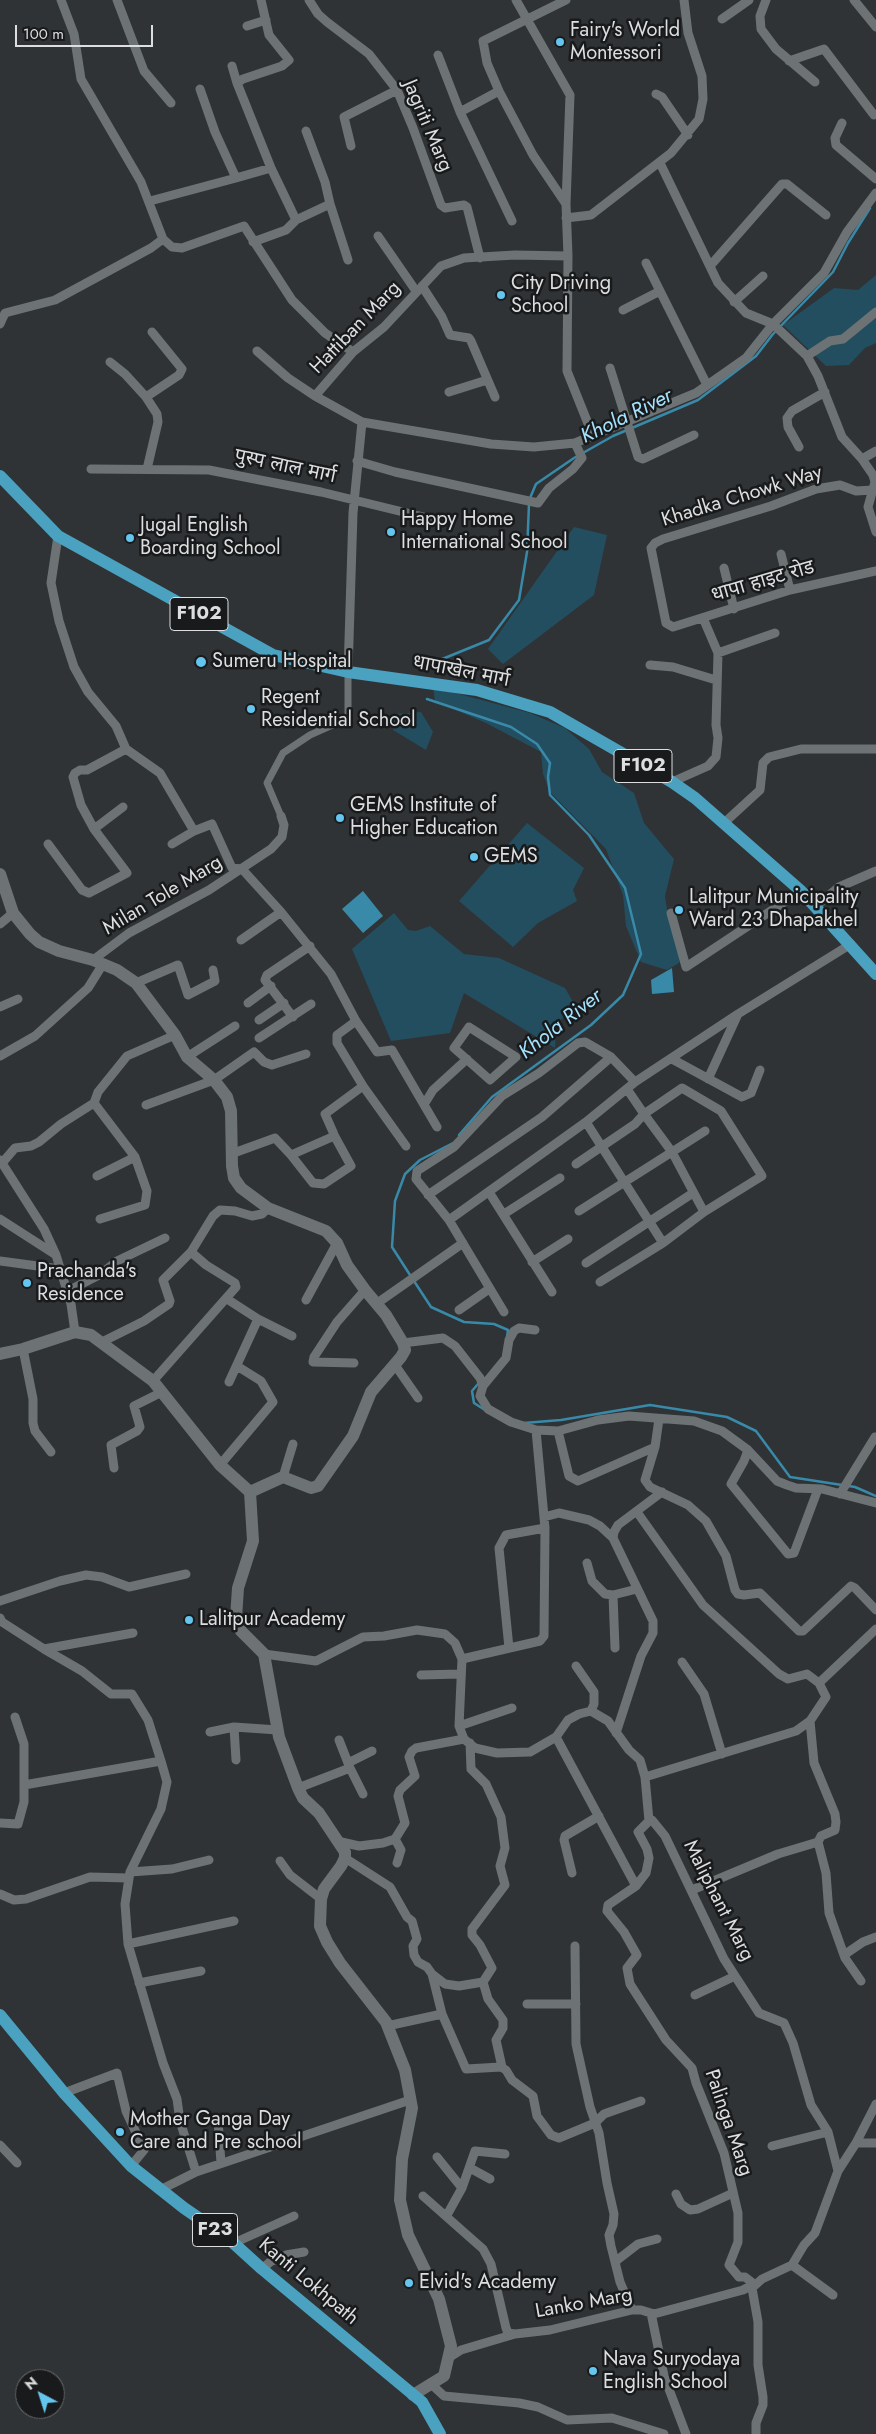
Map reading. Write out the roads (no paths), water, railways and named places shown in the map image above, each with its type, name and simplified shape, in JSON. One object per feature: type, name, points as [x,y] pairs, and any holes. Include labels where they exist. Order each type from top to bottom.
[{"type":"main road","name":"धापाखेल मार्ग","points":[[0,476],[58,536],[273,655],[348,672],[477,690],[550,712],[672,782],[695,798],[801,891],[851,944],[876,974]]},
{"type":"main road","points":[[0,874],[13,913],[39,942],[59,951],[98,962],[117,970],[136,983],[174,1035],[187,1057],[214,1080],[227,1097],[231,1111],[231,1154],[234,1178],[241,1188],[268,1208],[326,1231],[337,1243],[365,1290],[386,1316],[403,1343],[405,1350],[395,1365],[371,1392],[353,1436],[318,1486],[310,1488],[283,1477],[250,1492]]},
{"type":"main road","points":[[0,1354],[23,1349],[75,1332],[91,1334],[153,1381],[220,1465],[250,1492],[253,1541],[238,1588],[236,1618],[241,1631],[264,1654],[278,1730],[298,1788],[345,1852],[345,1858],[324,1888],[319,1920],[327,1942],[387,2026],[404,2070],[412,2108],[399,2180],[400,2200],[408,2234],[439,2299],[451,2346],[444,2376],[413,2395]]},
{"type":"main road","name":"Kanti Lokhpath","points":[[0,2014],[5,2027],[131,2166],[234,2244],[422,2402],[440,2434]]},
{"type":"street","points":[[61,0],[74,34],[81,79],[141,182],[150,201],[163,239],[172,247],[182,248],[241,226],[245,228],[292,300],[308,318],[353,352]]},
{"type":"street","points":[[117,0],[144,71],[172,103]]},
{"type":"street","name":"Jagriti Marg","points":[[309,0],[326,22],[368,54],[396,90],[442,208],[466,206],[480,258]]},
{"type":"street","points":[[516,0],[570,95],[566,204],[568,256],[567,371],[593,436]]},
{"type":"street","points":[[566,0],[529,20],[483,41],[487,63],[499,90],[533,155],[566,204]]},
{"type":"street","points":[[566,218],[591,215],[660,163],[688,135],[700,119],[703,99],[702,76],[688,32],[684,0]]},
{"type":"street","points":[[722,19],[748,0]]},
{"type":"street","points":[[766,0],[760,16],[761,28],[776,49],[815,82]]},
{"type":"street","points":[[854,0],[876,27]]},
{"type":"street","points":[[237,84],[243,79],[282,66],[289,60],[269,35],[264,1]]},
{"type":"street","points":[[247,26],[266,20]]},
{"type":"street","points":[[789,61],[824,49],[874,115]]},
{"type":"street","points":[[438,55],[460,112],[512,221]]},
{"type":"street","points":[[232,66],[237,84],[271,168],[296,220]]},
{"type":"street","points":[[200,89],[215,132],[236,178]]},
{"type":"street","points":[[351,146],[344,117],[396,90]]},
{"type":"street","points":[[460,112],[499,90]]},
{"type":"street","points":[[656,94],[662,96],[688,135]]},
{"type":"street","points":[[842,123],[834,138],[836,145],[876,179]]},
{"type":"street","points":[[306,131],[325,182],[348,260]]},
{"type":"street","points":[[660,163],[718,283],[746,313],[775,326],[806,356],[825,392],[842,437],[862,459],[873,475],[875,482],[868,507],[876,532]]},
{"type":"street","points":[[150,201],[271,168]]},
{"type":"street","points":[[710,266],[782,184],[793,188],[826,216]]},
{"type":"street","points":[[357,460],[395,472],[538,503],[549,488],[573,469],[579,451],[593,436],[630,427],[659,407],[696,393],[746,358],[824,273],[847,232],[876,193]]},
{"type":"street","points":[[253,242],[286,230],[296,220],[330,204]]},
{"type":"street","points":[[378,236],[442,317],[450,335],[469,338],[495,397]]},
{"type":"street","points":[[0,324],[5,313],[55,300],[151,248],[163,239]]},
{"type":"street","name":"Hattiban Marg","points":[[568,256],[515,255],[464,258],[441,266],[384,327],[353,352],[315,396],[362,422],[491,444],[579,451]]},
{"type":"street","points":[[646,263],[706,385]]},
{"type":"street","points":[[734,302],[763,276]]},
{"type":"street","points":[[623,310],[660,291]]},
{"type":"street","points":[[806,356],[830,341],[843,339],[876,312]]},
{"type":"street","points":[[146,397],[179,374],[182,369],[152,332]]},
{"type":"street","points":[[257,350],[276,369],[315,396]]},
{"type":"street","points":[[110,362],[125,374],[146,397],[157,414],[158,422],[147,469]]},
{"type":"street","points":[[610,368],[638,457],[644,459],[694,436]]},
{"type":"street","points":[[449,392],[487,380]]},
{"type":"street","points":[[799,446],[788,427],[787,418],[792,412],[825,392]]},
{"type":"street","points":[[172,844],[194,831],[212,824],[232,868],[242,869],[271,849],[282,837],[284,825],[267,783],[283,753],[310,735],[348,718],[355,500],[357,460],[362,422]]},
{"type":"street","points":[[862,459],[876,452]]},
{"type":"street","name":"पुस्प लाल मार्ग","points":[[91,469],[209,470],[355,500],[436,520]]},
{"type":"street","name":"Khadka Chowk Way","points":[[704,618],[676,627],[666,623],[651,548],[655,543],[771,506],[816,489],[840,485],[856,490],[873,490]]},
{"type":"street","points":[[58,536],[51,583],[74,667],[88,692],[116,726],[126,749],[160,773],[194,831]]},
{"type":"street","points":[[781,554],[790,590]]},
{"type":"street","points":[[724,568],[734,609]]},
{"type":"street","name":"धापा हाइट रोड","points":[[672,782],[708,766],[716,758],[718,738],[716,725],[716,680],[718,653],[704,618],[790,590],[876,570]]},
{"type":"street","points":[[718,653],[775,633]]},
{"type":"street","points":[[650,664],[673,667],[716,680]]},
{"type":"street","points":[[48,844],[82,890],[90,893],[127,873],[94,829],[81,804],[73,778],[75,773],[87,770],[126,749]]},
{"type":"street","points":[[724,823],[760,790],[763,763],[769,757],[801,749],[876,750]]},
{"type":"street","points":[[94,829],[123,807]]},
{"type":"street","name":"Milan Tole Marg","points":[[98,962],[129,932],[209,890],[242,869],[310,946],[331,974],[356,1021],[379,1053],[392,1050],[425,1103]]},
{"type":"street","points":[[816,906],[840,887],[876,871]]},
{"type":"street","points":[[672,913],[686,967],[801,891]]},
{"type":"street","points":[[240,940],[281,912]]},
{"type":"street","points":[[0,924],[13,913]]},
{"type":"street","points":[[449,1220],[586,1122],[635,1082],[738,1014],[851,944]]},
{"type":"street","points":[[293,1017],[265,980],[267,975],[310,946]]},
{"type":"street","points":[[0,1055],[35,1036],[88,988],[98,962]]},
{"type":"street","points":[[136,983],[178,965],[188,995],[215,982],[213,970]]},
{"type":"street","points":[[248,1003],[271,986]]},
{"type":"street","points":[[0,1007],[18,999]]},
{"type":"street","points":[[259,1020],[284,1003]]},
{"type":"street","points":[[259,1038],[311,1004]]},
{"type":"street","points":[[708,1079],[738,1014]]},
{"type":"street","points":[[356,1021],[337,1035],[336,1039],[362,1086],[406,1146]]},
{"type":"street","points":[[187,1057],[235,1026]]},
{"type":"street","points":[[469,1027],[516,1057],[490,1080],[467,1059],[454,1048],[469,1027]]},
{"type":"street","points":[[75,1332],[71,1304],[56,1255],[44,1229],[1,1161],[15,1148],[31,1146],[94,1103],[98,1092],[126,1056],[174,1035]]},
{"type":"street","points":[[504,1312],[449,1220],[416,1179],[417,1170],[454,1147],[502,1096],[539,1073],[578,1043],[586,1042],[611,1057],[635,1082]]},
{"type":"street","points":[[146,1105],[214,1080],[254,1052],[264,1062],[272,1065],[306,1054]]},
{"type":"street","points":[[428,1194],[542,1117],[611,1057]]},
{"type":"street","points":[[438,1127],[425,1103],[433,1090],[467,1059]]},
{"type":"street","points":[[672,1059],[742,1097],[751,1092],[760,1070]]},
{"type":"street","points":[[231,1154],[275,1138],[313,1182],[324,1184],[351,1166],[325,1114],[362,1086]]},
{"type":"street","points":[[627,1089],[672,1152],[704,1212]]},
{"type":"street","points":[[576,1164],[635,1124],[644,1114],[679,1089],[686,1089],[721,1111],[762,1176],[704,1212],[663,1243],[600,1282]]},
{"type":"street","points":[[94,1103],[135,1157],[147,1191],[145,1205],[100,1219]]},
{"type":"street","points":[[586,1122],[663,1243]]},
{"type":"street","points":[[579,1211],[705,1131]]},
{"type":"street","points":[[290,1155],[334,1135]]},
{"type":"street","points":[[97,1176],[135,1157]]},
{"type":"street","points":[[504,1214],[560,1178]]},
{"type":"street","points":[[489,1192],[552,1292]]},
{"type":"street","points":[[586,1263],[693,1193]]},
{"type":"street","points":[[102,1342],[144,1321],[169,1304],[170,1301],[163,1280],[191,1252],[213,1216],[220,1210],[235,1210],[252,1216],[262,1214],[268,1208]]},
{"type":"street","points":[[0,1219],[56,1255]]},
{"type":"street","points":[[66,1292],[101,1274],[116,1261],[165,1238]]},
{"type":"street","points":[[532,1262],[568,1239]]},
{"type":"street","points":[[306,1300],[337,1243]]},
{"type":"street","points":[[376,1304],[463,1243]]},
{"type":"street","points":[[153,1381],[236,1287],[235,1283],[206,1265],[191,1252]]},
{"type":"street","points":[[0,1261],[60,1270]]},
{"type":"street","points":[[459,1310],[489,1289]]},
{"type":"street","points":[[354,1363],[313,1362],[314,1357],[337,1322],[365,1290]]},
{"type":"street","points":[[226,1299],[258,1319],[292,1336]]},
{"type":"street","points":[[229,1382],[258,1319]]},
{"type":"street","points":[[535,1330],[519,1328],[514,1331],[509,1340],[506,1358],[483,1386],[480,1396],[488,1409],[511,1422],[536,1430],[558,1431],[598,1420],[629,1416],[694,1421],[722,1431],[748,1450],[777,1480],[796,1488],[818,1489],[876,1503]]},
{"type":"street","points":[[403,1343],[443,1338],[455,1346],[480,1378],[483,1386]]},
{"type":"street","points":[[23,1349],[33,1399],[33,1424],[35,1431],[51,1452]]},
{"type":"street","points":[[395,1365],[418,1398]]},
{"type":"street","points":[[220,1465],[273,1402],[261,1381],[237,1366]]},
{"type":"street","points":[[114,1468],[111,1445],[137,1432],[140,1427],[134,1406],[162,1392]]},
{"type":"street","points":[[659,1419],[655,1447],[645,1480],[650,1487],[688,1505],[706,1520],[726,1556],[735,1590],[738,1594],[744,1596],[760,1594],[799,1631],[810,1627],[844,1590],[851,1586],[876,1610]]},
{"type":"street","points":[[462,1659],[540,1641],[544,1636],[545,1528],[536,1430]]},
{"type":"street","points":[[558,1431],[568,1476],[578,1481],[655,1447]]},
{"type":"street","points":[[840,1494],[875,1437]]},
{"type":"street","points":[[283,1477],[292,1444]]},
{"type":"street","points":[[748,1450],[744,1462],[731,1484],[788,1554],[794,1553],[818,1489]]},
{"type":"street","points":[[613,1538],[618,1525],[662,1492]]},
{"type":"street","points":[[636,1512],[703,1604],[779,1674],[792,1679],[806,1674],[819,1683],[826,1697],[810,1721],[796,1731],[645,1777]]},
{"type":"street","points":[[544,1517],[559,1513],[590,1520],[613,1538],[653,1621],[653,1633],[641,1656],[616,1733]]},
{"type":"street","points":[[508,1648],[499,1548],[506,1535],[545,1528]]},
{"type":"street","points":[[587,1563],[592,1581],[605,1594],[613,1595],[637,1589]]},
{"type":"street","points":[[0,1601],[51,1584],[86,1576],[102,1577],[129,1587],[186,1574]]},
{"type":"street","points":[[613,1595],[614,1648]]},
{"type":"street","points":[[0,1618],[2,1622],[82,1671],[111,1694],[132,1694],[148,1720],[166,1782],[161,1809],[129,1875],[125,1904],[128,1944],[177,2099],[180,2121],[196,2172]]},
{"type":"street","points":[[264,1654],[316,1661],[363,1637],[430,1630],[445,1634],[455,1644],[462,1659],[458,1726],[467,1741],[475,1748],[498,1753],[530,1752],[556,1738],[568,1720],[578,1714],[591,1712],[608,1721],[640,1760],[645,1777],[649,1822],[638,1832],[647,1849],[649,1858],[646,1873],[636,1886],[556,1738]]},
{"type":"street","points":[[44,1649],[133,1633]]},
{"type":"street","points":[[819,1683],[875,1634]]},
{"type":"street","points":[[682,1662],[704,1694],[722,1754]]},
{"type":"street","points":[[576,1666],[594,1692],[594,1704],[591,1712]]},
{"type":"street","points":[[421,1675],[460,1674]]},
{"type":"street","points":[[458,1726],[512,1708]]},
{"type":"street","points":[[0,1823],[18,1824],[24,1802],[24,1744],[15,1717]]},
{"type":"street","points":[[810,1721],[814,1763],[835,1814],[836,1822],[835,1830],[821,1836],[818,1842],[826,1873],[829,1913],[844,1955],[861,1981]]},
{"type":"street","points":[[234,1728],[236,1760]]},
{"type":"street","points":[[210,1732],[234,1728],[278,1730]]},
{"type":"street","points":[[339,1740],[363,1794]]},
{"type":"street","points":[[337,1841],[359,1846],[383,1843],[395,1838],[405,1823],[398,1796],[400,1790],[415,1776],[409,1757],[412,1751],[416,1748],[467,1741]]},
{"type":"street","points":[[345,1858],[390,1887],[412,1921],[417,1939],[413,1946],[414,1955],[418,1962],[427,1967],[432,1974],[446,1984],[459,1986],[483,1982],[492,1968],[480,1945],[472,1935],[472,1929],[504,1885],[500,1866],[505,1848],[497,1809],[486,1784],[471,1768],[467,1741]]},
{"type":"street","points":[[298,1788],[349,1766],[372,1751]]},
{"type":"street","points":[[24,1785],[161,1761]]},
{"type":"street","points":[[572,1873],[564,1840],[565,1836],[598,1816]]},
{"type":"street","name":"Maliphant Marg","points":[[649,1822],[652,1820],[665,1836],[724,1959],[759,2013],[784,2023],[793,2043],[815,2113],[828,2132],[838,2170]]},
{"type":"street","points":[[395,1838],[402,1850],[397,1863]]},
{"type":"street","points":[[692,1890],[778,1854],[818,1842]]},
{"type":"street","points":[[0,1894],[14,1900],[26,1899],[90,1877],[172,1870],[209,1860]]},
{"type":"street","points":[[280,1860],[290,1876],[321,1899]]},
{"type":"street","name":"Palinga Marg","points":[[636,1886],[608,1904],[607,1911],[624,1932],[637,1956],[627,1968],[630,1984],[666,2040],[692,2068],[696,2083],[724,2153],[740,2225],[738,2242],[729,2265],[739,2277],[745,2277],[754,2284]]},
{"type":"street","points":[[128,1944],[234,1921]]},
{"type":"street","points":[[844,1955],[863,1942],[876,1937]]},
{"type":"street","points":[[575,1946],[577,2052],[595,2123],[614,2214],[613,2225],[609,2235],[620,2282],[632,2310]]},
{"type":"street","points":[[139,1983],[201,1971]]},
{"type":"street","points":[[432,1974],[442,2014],[466,2069],[502,2067]]},
{"type":"street","points":[[695,1995],[735,1976]]},
{"type":"street","points":[[483,1982],[488,1999],[503,2020],[504,2028],[496,2040],[502,2067],[512,2080],[533,2096],[537,2116],[551,2135],[559,2138],[595,2123],[604,2114],[641,2101]]},
{"type":"street","points":[[527,2004],[576,2004]]},
{"type":"street","points":[[387,2026],[442,2014]]},
{"type":"street","points":[[64,2093],[118,2073],[126,2111],[144,2150],[131,2166]]},
{"type":"street","points":[[162,2189],[196,2172],[221,2163],[410,2100]]},
{"type":"street","points":[[833,2295],[792,2265],[804,2245],[815,2233],[838,2170],[856,2143],[876,2104]]},
{"type":"street","points":[[218,2120],[221,2163]]},
{"type":"street","points":[[772,2146],[828,2132]]},
{"type":"street","points":[[856,2143],[876,2143]]},
{"type":"street","points":[[0,2144],[17,2163]]},
{"type":"street","points":[[447,2215],[462,2188],[475,2151],[505,2154]]},
{"type":"street","points":[[436,2157],[462,2188]]},
{"type":"street","points":[[470,2168],[490,2179]]},
{"type":"street","points":[[676,2194],[681,2204],[690,2210],[698,2209],[733,2193]]},
{"type":"street","points":[[423,2196],[476,2240],[488,2256],[506,2328],[508,2333],[514,2334]]},
{"type":"street","points":[[234,2244],[294,2216]]},
{"type":"street","points":[[616,2261],[638,2244],[657,2239]]},
{"type":"street","points":[[262,2269],[270,2262],[286,2255],[304,2252]]},
{"type":"street","name":"Lanko Marg","points":[[450,2356],[461,2350],[514,2334],[550,2330],[632,2310],[641,2310],[651,2314],[742,2290],[792,2265]]},
{"type":"street","points":[[754,2284],[752,2288],[758,2322],[760,2344],[758,2365],[763,2405],[756,2423],[756,2434]]},
{"type":"street","points":[[651,2314],[664,2376],[686,2434]]},
{"type":"street","points":[[430,2383],[444,2396],[519,2403],[538,2407],[567,2420],[612,2418],[664,2434]]},
{"type":"waterway","name":"Khola River","points":[[530,498],[536,484],[574,458],[613,436],[698,400],[756,356],[773,334],[833,272],[848,243],[870,208]]},
{"type":"waterway","name":"Khola River","points":[[430,664],[489,640],[519,600],[527,552],[529,504]]},
{"type":"waterway","name":"Khola River","points":[[427,699],[511,727],[537,744],[550,763],[548,777],[550,795],[589,835],[625,888],[641,954],[623,995],[591,1025],[492,1097],[459,1135]]},
{"type":"waterway","name":"Khola River","points":[[410,1275],[392,1247],[395,1201],[405,1174],[420,1160],[453,1143]]},
{"type":"waterway","name":"Khola River","points":[[414,1281],[431,1307],[464,1322],[494,1324],[508,1330],[507,1337]]},
{"type":"waterway","name":"Khola River","points":[[478,1384],[472,1391],[474,1403],[485,1410]]},
{"type":"waterway","name":"Khola River","points":[[524,1423],[561,1420],[650,1405],[727,1417],[756,1431],[790,1477],[855,1487],[876,1496]]},
{"type":"place","name":"Fairy's World Montessori","points":[[560,42]]},
{"type":"place","name":"City Driving School","points":[[501,295]]},
{"type":"place","name":"Happy Home International School","points":[[391,532]]},
{"type":"place","name":"Jugal English Boarding School","points":[[130,538]]},
{"type":"place","name":"Sumeru Hospital","points":[[201,662]]},
{"type":"place","name":"Regent Residential School","points":[[251,709]]},
{"type":"place","name":"GEMS Institute of Higher Education","points":[[340,818]]},
{"type":"place","name":"GEMS","points":[[474,857]]},
{"type":"place","name":"Lalitpur Municipality Ward 23 Dhapakhel","points":[[679,910]]},
{"type":"place","name":"Prachanda's Residence","points":[[27,1283]]},
{"type":"place","name":"Lalitpur Academy","points":[[189,1620]]},
{"type":"place","name":"Mother Ganga Day Care and Pre school","points":[[120,2132]]},
{"type":"place","name":"Elvid's Academy","points":[[409,2283]]},
{"type":"place","name":"Nava Suryodaya English School","points":[[593,2371]]}]
